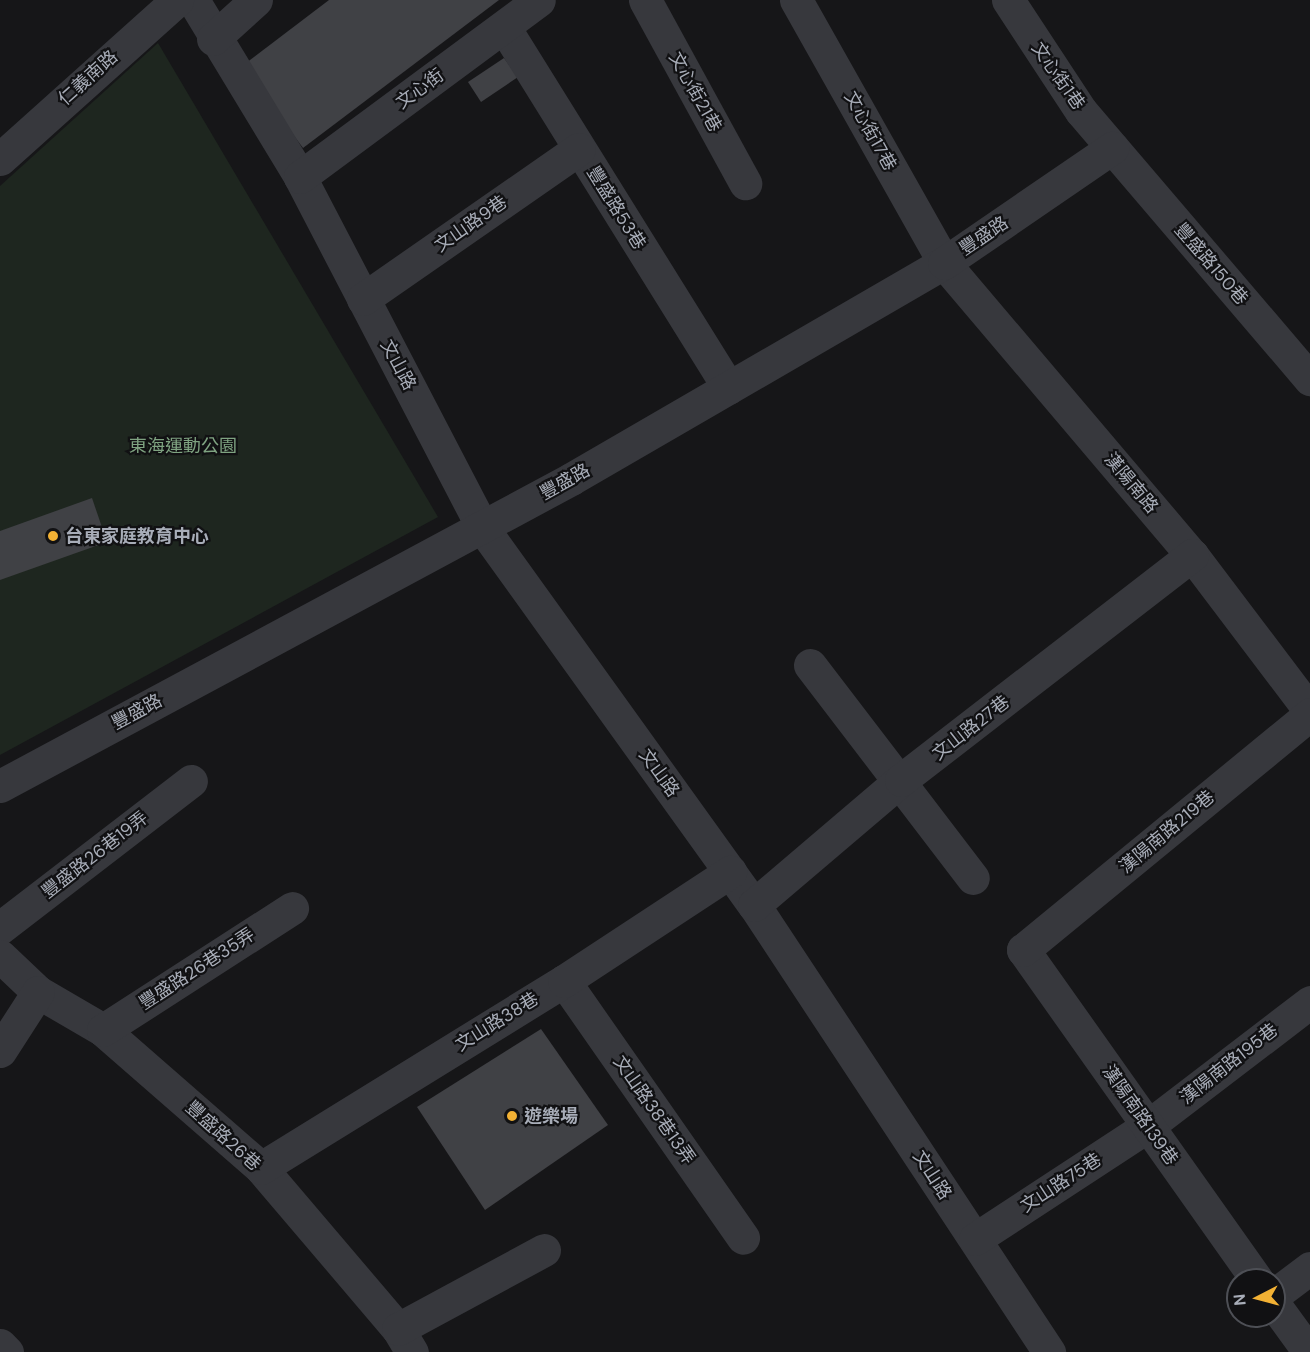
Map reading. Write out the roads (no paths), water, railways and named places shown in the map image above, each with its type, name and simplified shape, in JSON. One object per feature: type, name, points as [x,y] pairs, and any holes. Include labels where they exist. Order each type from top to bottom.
[{"type":"street","name":"仁義南路","points":[[0,159],[177,0]]},
{"type":"street","name":"文山路","points":[[193,0],[213,39],[300,177],[482,526],[754,905],[1049,1352]]},
{"type":"street","points":[[213,39],[256,0]]},
{"type":"street","name":"文心街","points":[[300,177],[539,0]]},
{"type":"street","name":"文心街21巷","points":[[645,0],[745,183]]},
{"type":"street","name":"文心街17巷","points":[[796,0],[944,263]]},
{"type":"street","name":"文心街1巷","points":[[1008,0],[1042,57],[1112,148]]},
{"type":"street","name":"豐盛路53巷","points":[[504,27],[729,388]]},
{"type":"street","name":"豐盛路","points":[[0,786],[482,526],[729,388],[944,263],[1112,148]]},
{"type":"street","name":"豐盛路150巷","points":[[1112,148],[1310,379]]},
{"type":"street","name":"文山路9巷","points":[[363,299],[579,149]]},
{"type":"street","name":"漢陽南路","points":[[944,263],[1192,555],[1310,712]]},
{"type":"street","name":"文山路27巷","points":[[754,905],[901,780],[1192,555]]},
{"type":"street","points":[[810,665],[901,780],[973,878]]},
{"type":"street","name":"漢陽南路219巷","points":[[1023,950],[1310,712]]},
{"type":"street","name":"豐盛路26巷19弄","points":[[0,928],[191,781]]},
{"type":"street","name":"文山路38巷","points":[[261,1168],[564,981],[730,872]]},
{"type":"street","name":"豐盛路26巷35弄","points":[[103,1030],[292,908]]},
{"type":"street","name":"漢陽南路139巷","points":[[1023,950],[1249,1268]]},
{"type":"street","name":"豐盛路26巷","points":[[0,956],[38,992],[103,1030],[261,1168],[405,1340]]},
{"type":"street","name":"文山路38巷13弄","points":[[564,981],[743,1238]]},
{"type":"street","points":[[0,1052],[38,992]]},
{"type":"street","name":"漢陽南路195巷","points":[[1148,1126],[1310,1002]]},
{"type":"street","name":"文山路75巷","points":[[975,1239],[1148,1126]]},
{"type":"street","points":[[405,1340],[544,1250]]},
{"type":"street","points":[[1286,1286],[1310,1268]]},
{"type":"street","points":[[1286,1320],[1309,1352]]},
{"type":"street","points":[[0,1346],[7,1352]]},
{"type":"place","name":"台東家庭教育中心","points":[[53,536]]},
{"type":"place","name":"遊樂場","points":[[512,1116]]},
{"type":"park label","name":"東海運動公園","points":[[183,446]]}]
